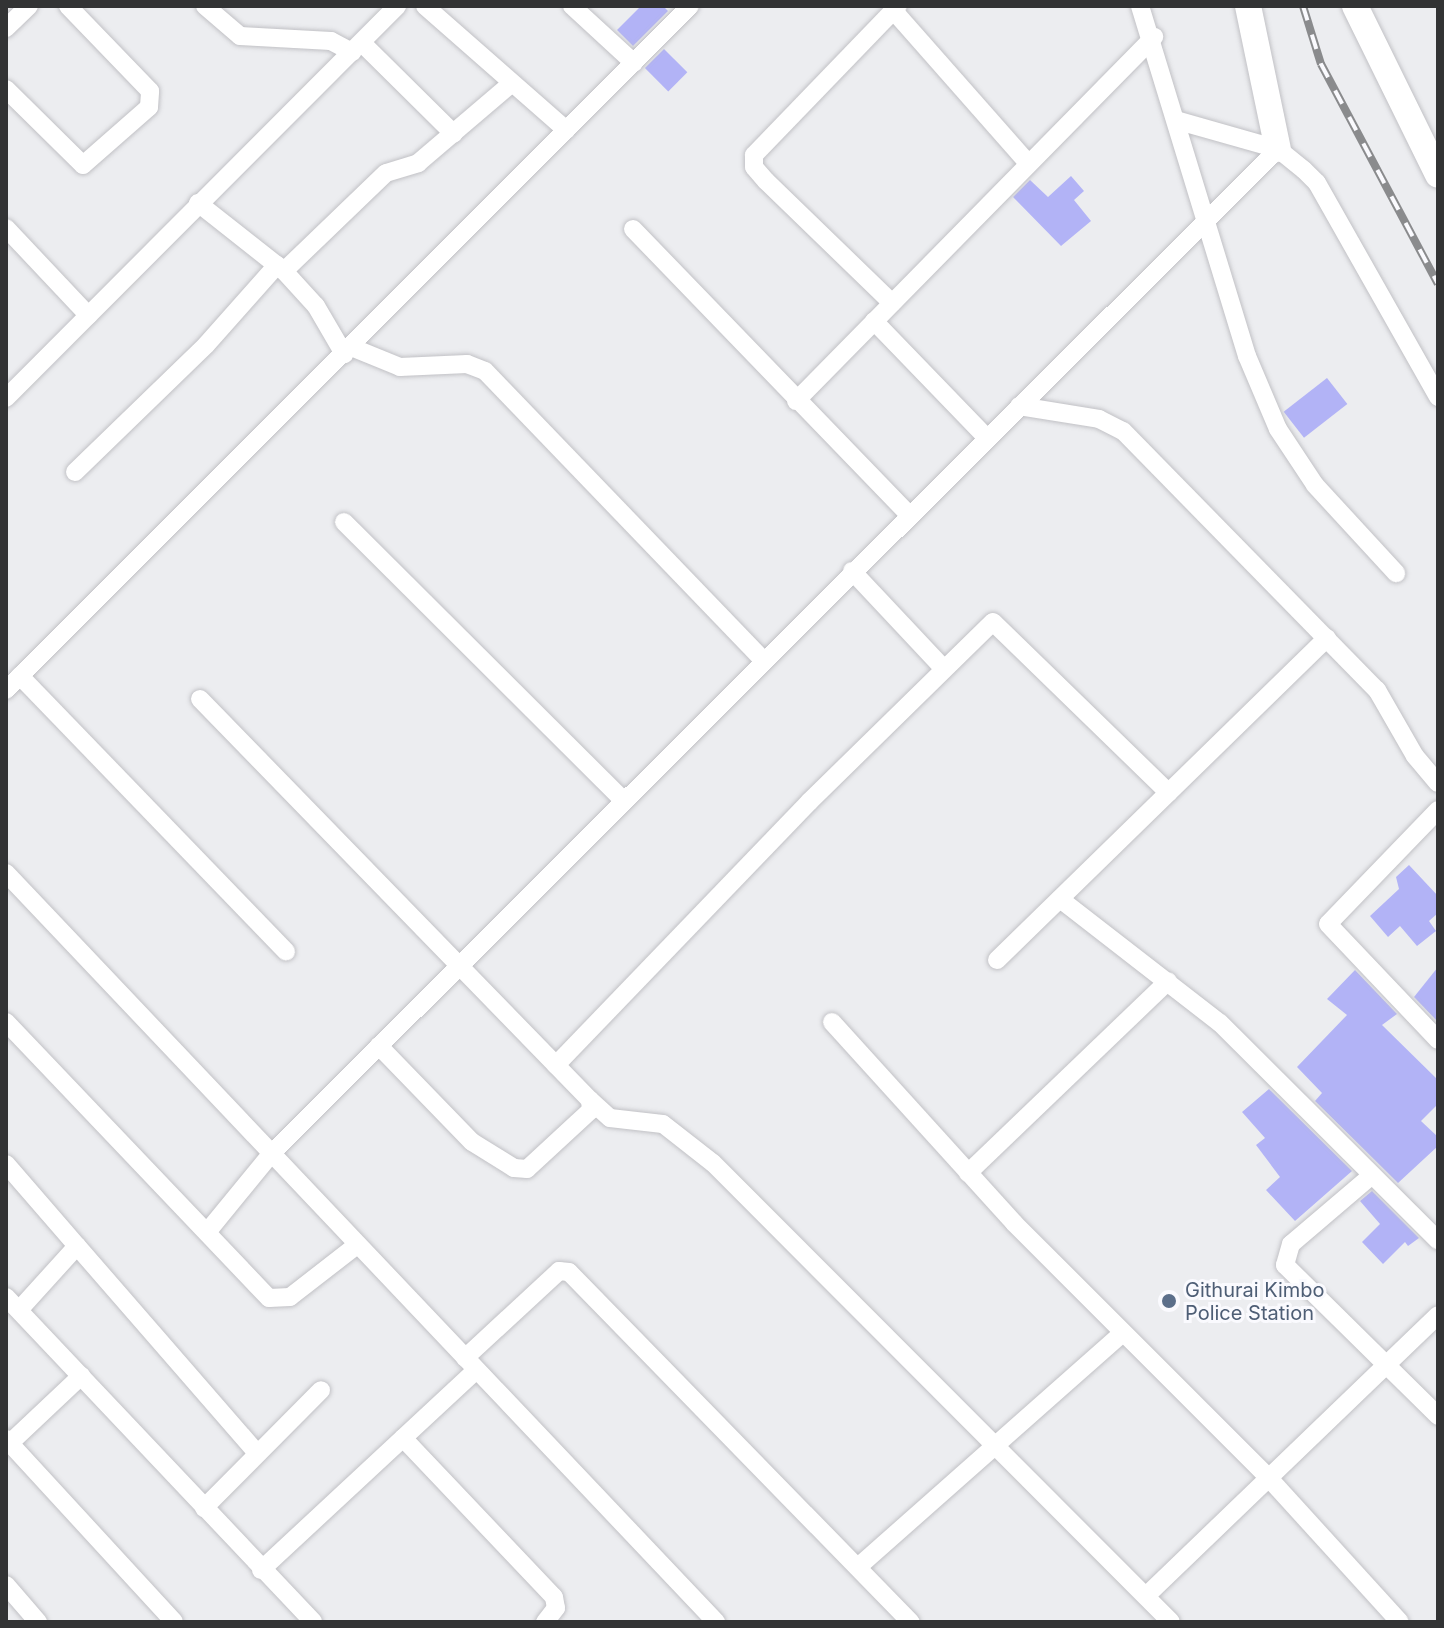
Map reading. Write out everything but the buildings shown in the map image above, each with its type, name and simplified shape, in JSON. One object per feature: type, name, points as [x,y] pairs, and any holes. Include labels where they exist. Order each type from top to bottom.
[{"type":"street","points":[[6,28],[29,6]]},
{"type":"street","points":[[6,89],[83,165],[149,107],[150,91],[68,6]]},
{"type":"street","points":[[205,6],[240,36],[331,41],[357,48],[454,134]]},
{"type":"street","points":[[6,398],[397,6]]},
{"type":"street","points":[[425,6],[566,130]]},
{"type":"street","points":[[572,6],[634,63]]},
{"type":"street","points":[[6,690],[690,6]]},
{"type":"street","points":[[1140,6],[1154,37],[1209,217],[1247,356],[1278,429],[1315,485],[1396,573]]},
{"type":"street","points":[[1248,6],[1278,149]]},
{"type":"street","points":[[1355,6],[1438,175]]},
{"type":"street","points":[[892,303],[766,181],[754,167],[754,155],[895,8],[1027,162]]},
{"type":"street","points":[[796,401],[1027,162],[1154,37]]},
{"type":"street","points":[[75,472],[281,268],[386,173],[418,163],[512,83]]},
{"type":"street","points":[[1179,121],[1278,149],[1317,183],[1438,397]]},
{"type":"street","points":[[208,1231],[271,1154],[462,968],[762,659],[1278,149]]},
{"type":"street","points":[[198,203],[281,268],[316,306],[348,350],[400,367],[467,364],[485,371],[762,659]]},
{"type":"street","points":[[633,229],[909,515]]},
{"type":"street","points":[[8,234],[88,315]]},
{"type":"street","points":[[874,321],[987,438]]},
{"type":"street","points":[[1019,406],[1099,419],[1123,431],[1377,690],[1415,756],[1438,783]]},
{"type":"street","points":[[344,522],[624,801]]},
{"type":"street","points":[[852,571],[944,669]]},
{"type":"street","points":[[556,1065],[985,627],[1002,625],[1169,793]]},
{"type":"street","points":[[997,960],[1327,638]]},
{"type":"street","points":[[20,676],[286,951]]},
{"type":"street","points":[[200,699],[590,1100],[610,1118],[663,1124],[680,1134],[1171,1622]]},
{"type":"street","points":[[1438,810],[1328,924],[1438,1040]]},
{"type":"street","points":[[6,873],[471,1364],[706,1618]]},
{"type":"street","points":[[1060,899],[1220,1023],[1438,1240]]},
{"type":"street","points":[[968,1173],[1168,981]]},
{"type":"street","points":[[6,1022],[269,1298],[279,1301],[357,1245]]},
{"type":"street","points":[[832,1022],[968,1173],[1121,1334],[1267,1476],[1400,1622]]},
{"type":"street","points":[[379,1046],[472,1142],[514,1168],[527,1169],[584,1120],[591,1110],[590,1100]]},
{"type":"street","points":[[6,1164],[257,1453]]},
{"type":"street","points":[[1371,1176],[1291,1244],[1285,1265],[1329,1313],[1389,1362],[1438,1416]]},
{"type":"street","points":[[77,1246],[12,1303],[313,1622]]},
{"type":"street","points":[[261,1570],[403,1438],[564,1269],[910,1622]]},
{"type":"street","points":[[1146,1596],[1267,1476],[1438,1315]]},
{"type":"street","points":[[858,1567],[995,1450],[1121,1334]]},
{"type":"street","points":[[81,1376],[8,1441],[174,1622]]},
{"type":"street","points":[[204,1508],[321,1390]]},
{"type":"street","points":[[403,1438],[554,1597],[556,1608],[545,1622]]},
{"type":"street","points":[[6,1585],[38,1622]]},
{"type":"railway","points":[[1303,6],[1321,64],[1438,284]]},
{"type":"place","name":"Githurai Kimbo Police Station","points":[[1169,1301]]}]
